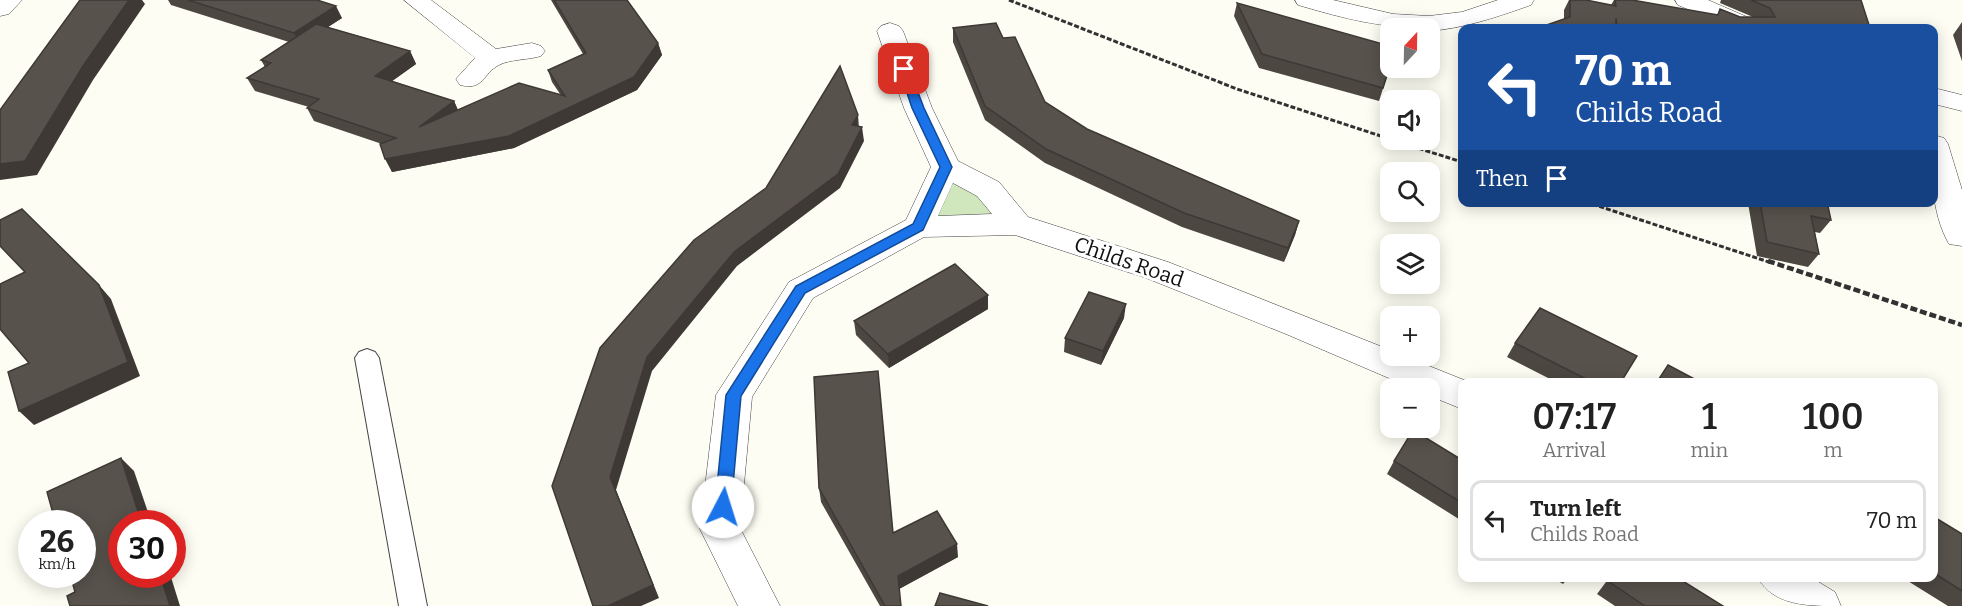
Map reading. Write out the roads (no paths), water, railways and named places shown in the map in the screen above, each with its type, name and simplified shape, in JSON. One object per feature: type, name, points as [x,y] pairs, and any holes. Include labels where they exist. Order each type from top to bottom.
[{"type":"street","points":[[0,9],[10,0]]},
{"type":"street","points":[[416,0],[491,58]]},
{"type":"street","points":[[1307,0],[1356,14],[1400,23],[1448,22],[1522,0]]},
{"type":"street","points":[[1687,0],[1743,24]]},
{"type":"street","points":[[890,31],[918,108],[946,167],[988,189],[1017,224]]},
{"type":"street","points":[[469,79],[491,58],[532,51]]},
{"type":"street","points":[[1938,97],[1962,103]]},
{"type":"street","points":[[918,227],[946,167]]},
{"type":"street","points":[[1938,173],[1942,202],[1960,236]]},
{"type":"street","points":[[759,606],[720,529],[734,395],[801,290],[918,227],[1017,224]]},
{"type":"street","name":"Childs Road","points":[[1017,224],[1157,270],[1298,325],[1458,393]]},
{"type":"street","points":[[1784,582],[1820,606]]},
{"type":"lane","points":[[367,357],[413,606]]}]
